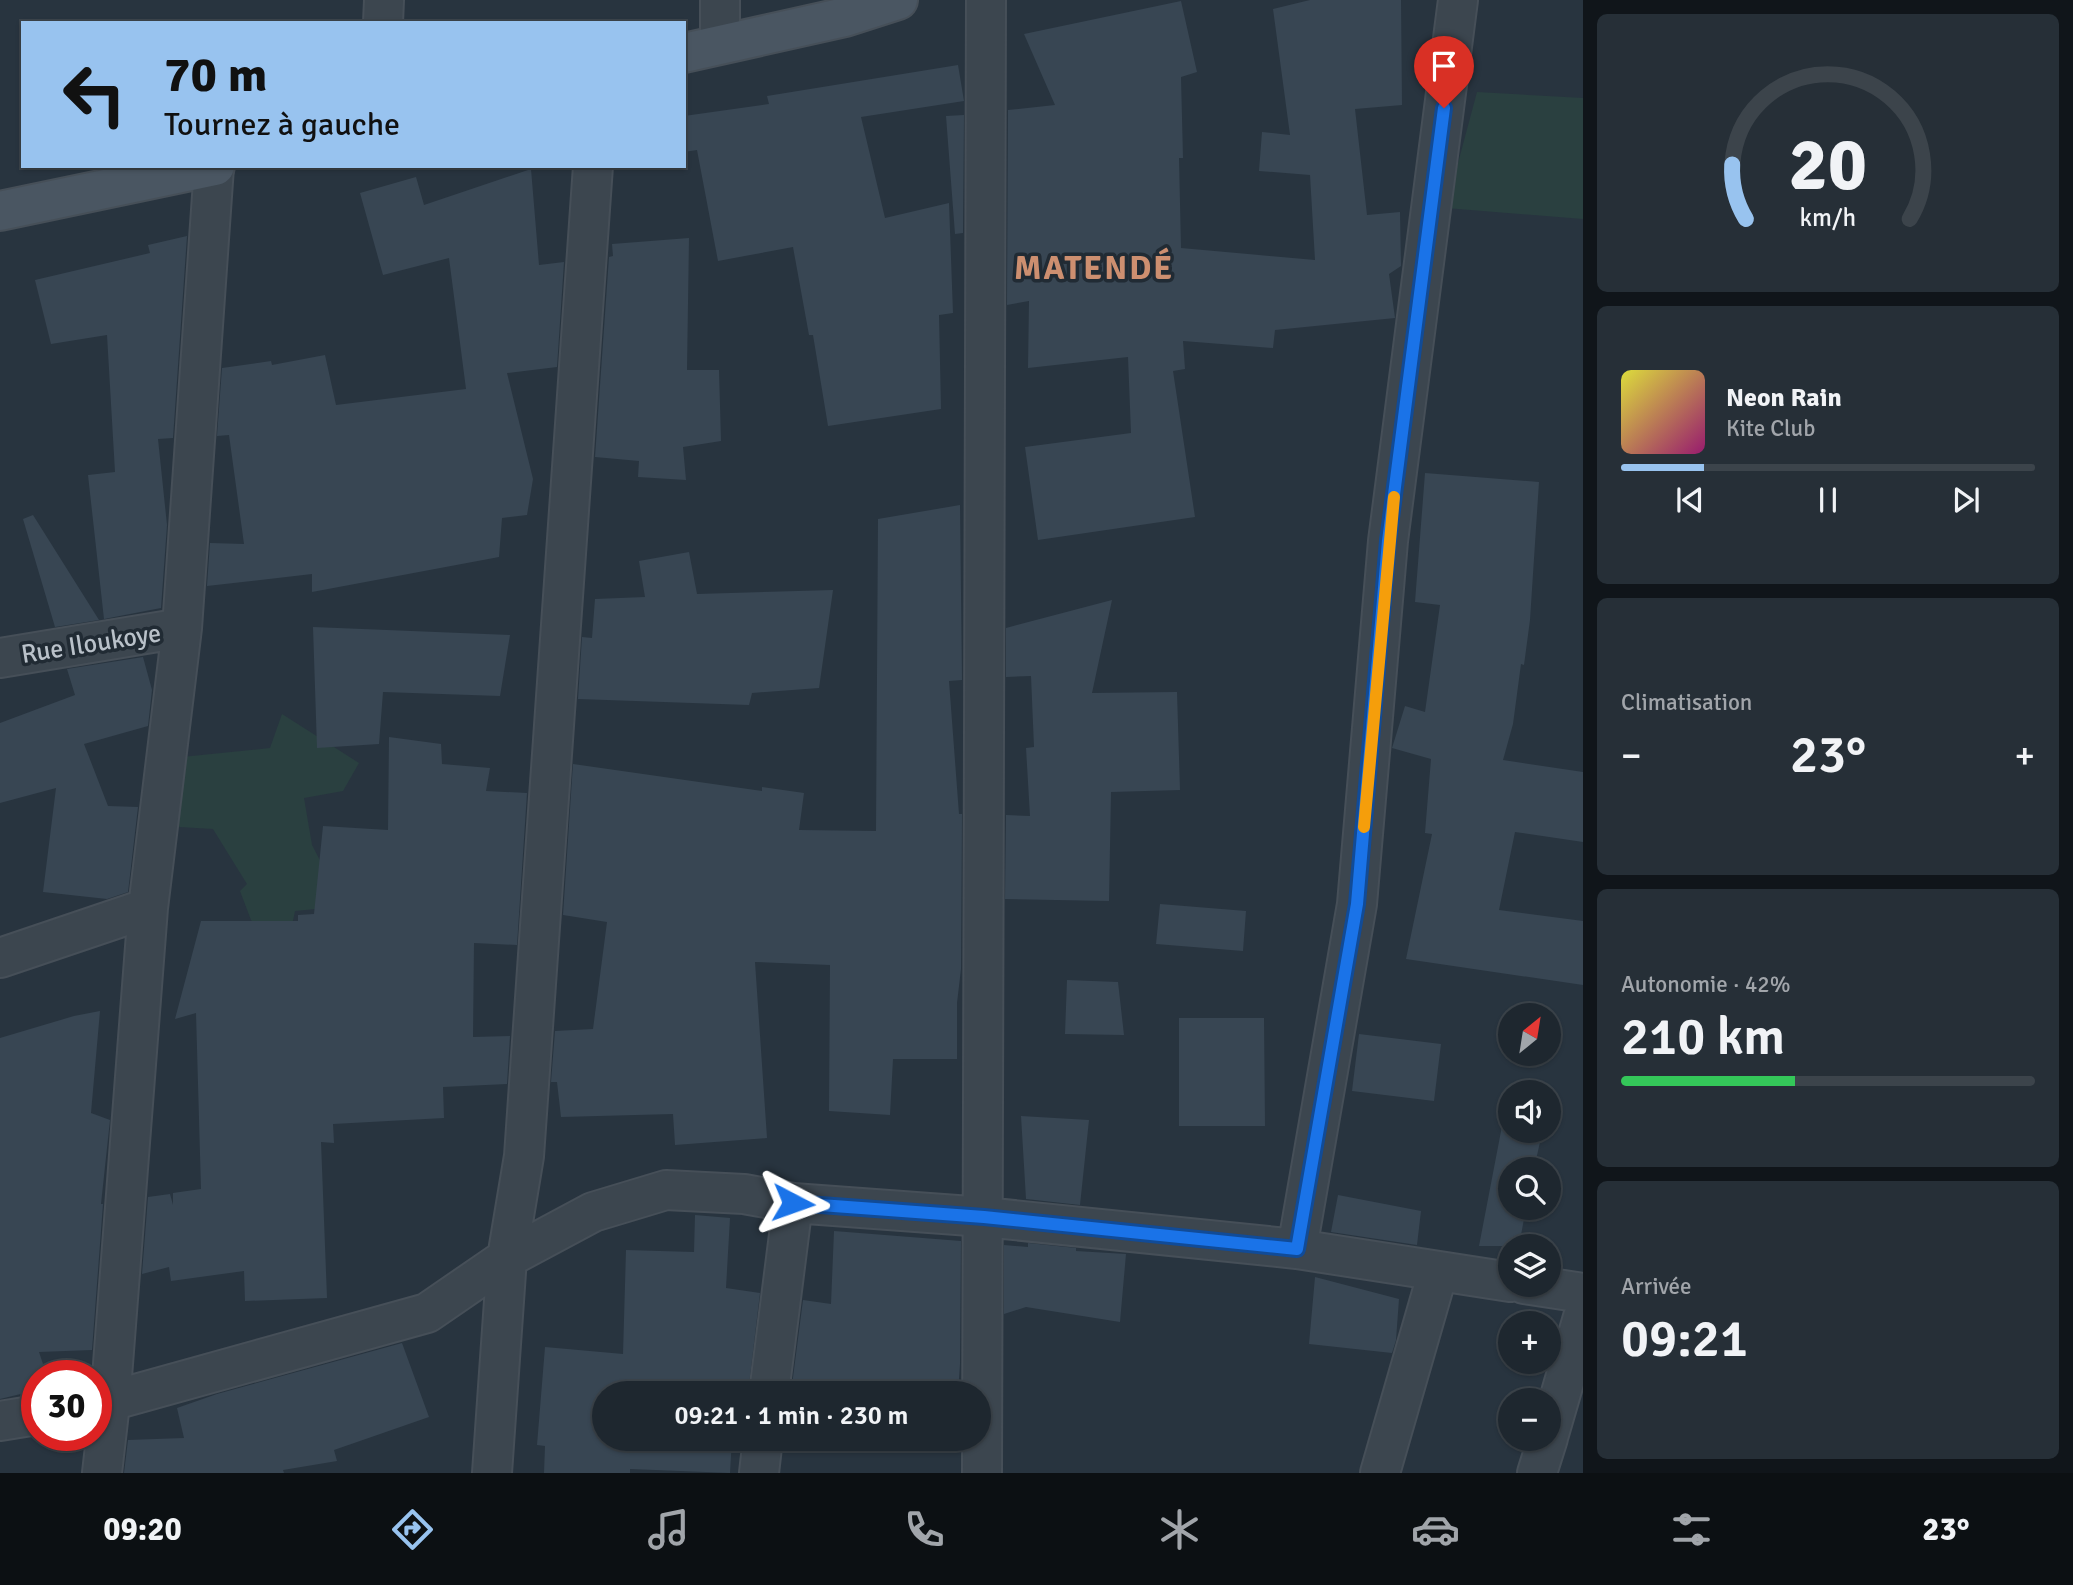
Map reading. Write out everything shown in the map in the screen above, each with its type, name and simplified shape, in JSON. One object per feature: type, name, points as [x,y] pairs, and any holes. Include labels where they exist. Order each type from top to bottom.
[{"type":"main road","points":[[702,48],[845,17],[898,0]]},
{"type":"main road","points":[[0,211],[205,168]]},
{"type":"street","points":[[383,21],[384,0]]},
{"type":"street","points":[[702,48],[720,0]]},
{"type":"street","points":[[982,1473],[986,0]]},
{"type":"street","points":[[1297,1249],[1357,904],[1388,541],[1458,0]]},
{"type":"street","points":[[107,1360],[148,908],[182,628],[215,168]]},
{"type":"street","points":[[492,1473],[507,1258],[524,1156],[593,168]]},
{"type":"street","name":"Rue Iloukoye","points":[[0,658],[182,628]]},
{"type":"street","points":[[0,958],[148,908]]},
{"type":"street","points":[[112,1401],[427,1313],[507,1258],[593,1212],[666,1190],[744,1194],[793,1203],[984,1217],[1297,1249],[1498,1280]]},
{"type":"street","points":[[771,1381],[793,1203]]},
{"type":"street","points":[[1380,1473],[1438,1272]]},
{"type":"street","points":[[1561,1290],[1583,1293]]},
{"type":"street","points":[[1561,1392],[1583,1317]]},
{"type":"street","points":[[0,1421],[21,1418]]},
{"type":"street","points":[[102,1451],[102,1473]]},
{"type":"street","points":[[759,1473],[762,1451]]},
{"type":"street","points":[[1537,1473],[1544,1451]]},
{"type":"green space","points":[[1477,92],[1583,98],[1583,219],[1446,208]]},
{"type":"green space","points":[[282,714],[359,763],[343,791],[304,798],[312,845],[329,878],[315,909],[295,911],[291,930],[259,928],[251,920],[240,891],[247,884],[213,829],[163,826],[172,758],[270,748]]},
{"type":"building","points":[[1310,0],[1401,0],[1402,105],[1355,109],[1367,215],[1400,212],[1401,266],[1389,274],[1395,318],[1275,330],[1273,348],[1183,341],[1185,369],[1173,371],[1195,517],[1038,540],[1025,447],[1131,433],[1128,357],[1028,368],[1029,301],[1007,305],[1008,110],[1055,105],[1024,34],[1181,1],[1197,72],[1181,77],[1181,248],[1315,260],[1310,175],[1259,171],[1262,132],[1290,135],[1273,9]]},
{"type":"building","points":[[958,65],[964,101],[861,117],[885,218],[949,203],[953,313],[939,315],[941,409],[828,426],[813,335],[809,335],[793,247],[718,261],[697,150],[686,152],[686,116],[769,104],[767,96]]},
{"type":"building","points":[[964,115],[963,233],[955,234],[946,116]]},
{"type":"building","points":[[531,169],[539,265],[564,262],[557,367],[507,373],[533,479],[527,515],[502,518],[499,557],[312,592],[312,574],[207,586],[210,543],[244,544],[229,435],[217,436],[222,368],[271,361],[272,365],[325,355],[336,405],[466,389],[449,258],[383,275],[360,193],[416,177],[424,205]]},
{"type":"building","points":[[187,236],[173,438],[158,439],[167,525],[161,608],[104,619],[88,475],[115,472],[107,335],[51,344],[35,280],[150,253],[148,245]]},
{"type":"building","points":[[689,238],[687,370],[719,370],[721,441],[683,447],[686,480],[638,477],[639,461],[595,457],[609,257],[613,256],[612,244]]},
{"type":"building","points":[[1425,473],[1539,482],[1530,620],[1513,724],[1503,760],[1583,772],[1583,842],[1515,832],[1499,910],[1583,921],[1583,985],[1406,959],[1432,834],[1425,833],[1431,759],[1392,748],[1405,706],[1425,712],[1440,605],[1415,602]]},
{"type":"building","points":[[960,505],[962,680],[949,681],[959,814],[962,814],[961,969],[957,1003],[957,1059],[893,1059],[890,1115],[829,1111],[830,965],[755,962],[767,1138],[675,1145],[673,1114],[561,1117],[557,1082],[551,1082],[555,1031],[593,1029],[607,922],[563,915],[573,764],[762,791],[762,787],[804,793],[799,830],[876,831],[878,519]]},
{"type":"building","points":[[33,515],[99,620],[55,627],[23,519]]},
{"type":"building","points":[[689,552],[697,594],[833,590],[819,688],[752,693],[749,705],[578,699],[582,637],[592,638],[595,599],[645,597],[639,561]]},
{"type":"building","points":[[1112,600],[1092,693],[1177,692],[1180,790],[1111,792],[1109,901],[1005,899],[1006,815],[1030,816],[1026,748],[1034,747],[1031,676],[1006,677],[1006,628]]},
{"type":"building","points":[[313,627],[510,635],[500,696],[383,692],[379,744],[317,748]]},
{"type":"building","points":[[143,657],[152,690],[148,726],[84,744],[108,806],[138,807],[128,892],[107,899],[43,892],[56,788],[0,803],[0,723],[75,695],[67,669]]},
{"type":"building","points":[[389,737],[441,744],[442,764],[490,768],[486,791],[527,793],[517,945],[474,943],[473,1037],[510,1036],[507,1084],[443,1087],[444,1118],[333,1124],[334,1143],[321,1142],[327,1298],[245,1301],[244,1271],[171,1281],[169,1267],[142,1274],[148,1197],[170,1194],[173,1205],[173,1193],[201,1189],[196,1013],[175,1019],[201,921],[298,921],[298,915],[314,914],[323,826],[388,830]]},
{"type":"building","points":[[1160,904],[1246,911],[1243,951],[1156,944]]},
{"type":"building","points":[[1067,980],[1118,982],[1124,1035],[1065,1034]]},
{"type":"building","points":[[100,1011],[91,1113],[110,1120],[101,1204],[92,1350],[39,1352],[42,1360],[21,1360],[21,1394],[0,1399],[0,1038]]},
{"type":"building","points":[[1179,1018],[1264,1018],[1265,1126],[1179,1126]]},
{"type":"building","points":[[1359,1034],[1441,1044],[1434,1101],[1352,1091]]},
{"type":"building","points":[[1021,1116],[1089,1120],[1080,1205],[1026,1199]]},
{"type":"building","points":[[1499,1143],[1540,1143],[1537,1157],[1498,1157],[1498,1220],[1524,1220],[1521,1234],[1498,1234],[1498,1246],[1479,1246]]},
{"type":"building","points":[[1338,1195],[1421,1211],[1417,1245],[1331,1232]]},
{"type":"building","points":[[695,1215],[730,1218],[726,1288],[760,1293],[749,1381],[592,1381],[592,1451],[731,1451],[730,1473],[630,1469],[630,1473],[544,1473],[545,1446],[537,1445],[545,1347],[623,1354],[626,1250],[694,1252]]},
{"type":"building","points":[[834,1231],[961,1241],[959,1381],[793,1381],[803,1300],[831,1304]]},
{"type":"building","points":[[1028,1243],[1076,1248],[1076,1251],[1126,1254],[1120,1322],[1026,1307],[1004,1314],[1004,1245],[1028,1247]]},
{"type":"building","points":[[1315,1277],[1399,1299],[1396,1340],[1392,1353],[1309,1344]]},
{"type":"building","points":[[402,1343],[429,1417],[334,1450],[337,1461],[283,1470],[284,1473],[124,1473],[128,1440],[184,1438],[177,1408],[217,1394]]},
{"type":"slow traffic","points":[[1364,827],[1394,497]]},
{"type":"district","name":"MATENDÉ","points":[[1094,267]]},
{"type":"route","points":[[793,1203],[984,1217],[1297,1249],[1357,904],[1388,541],[1444,108]]}]
